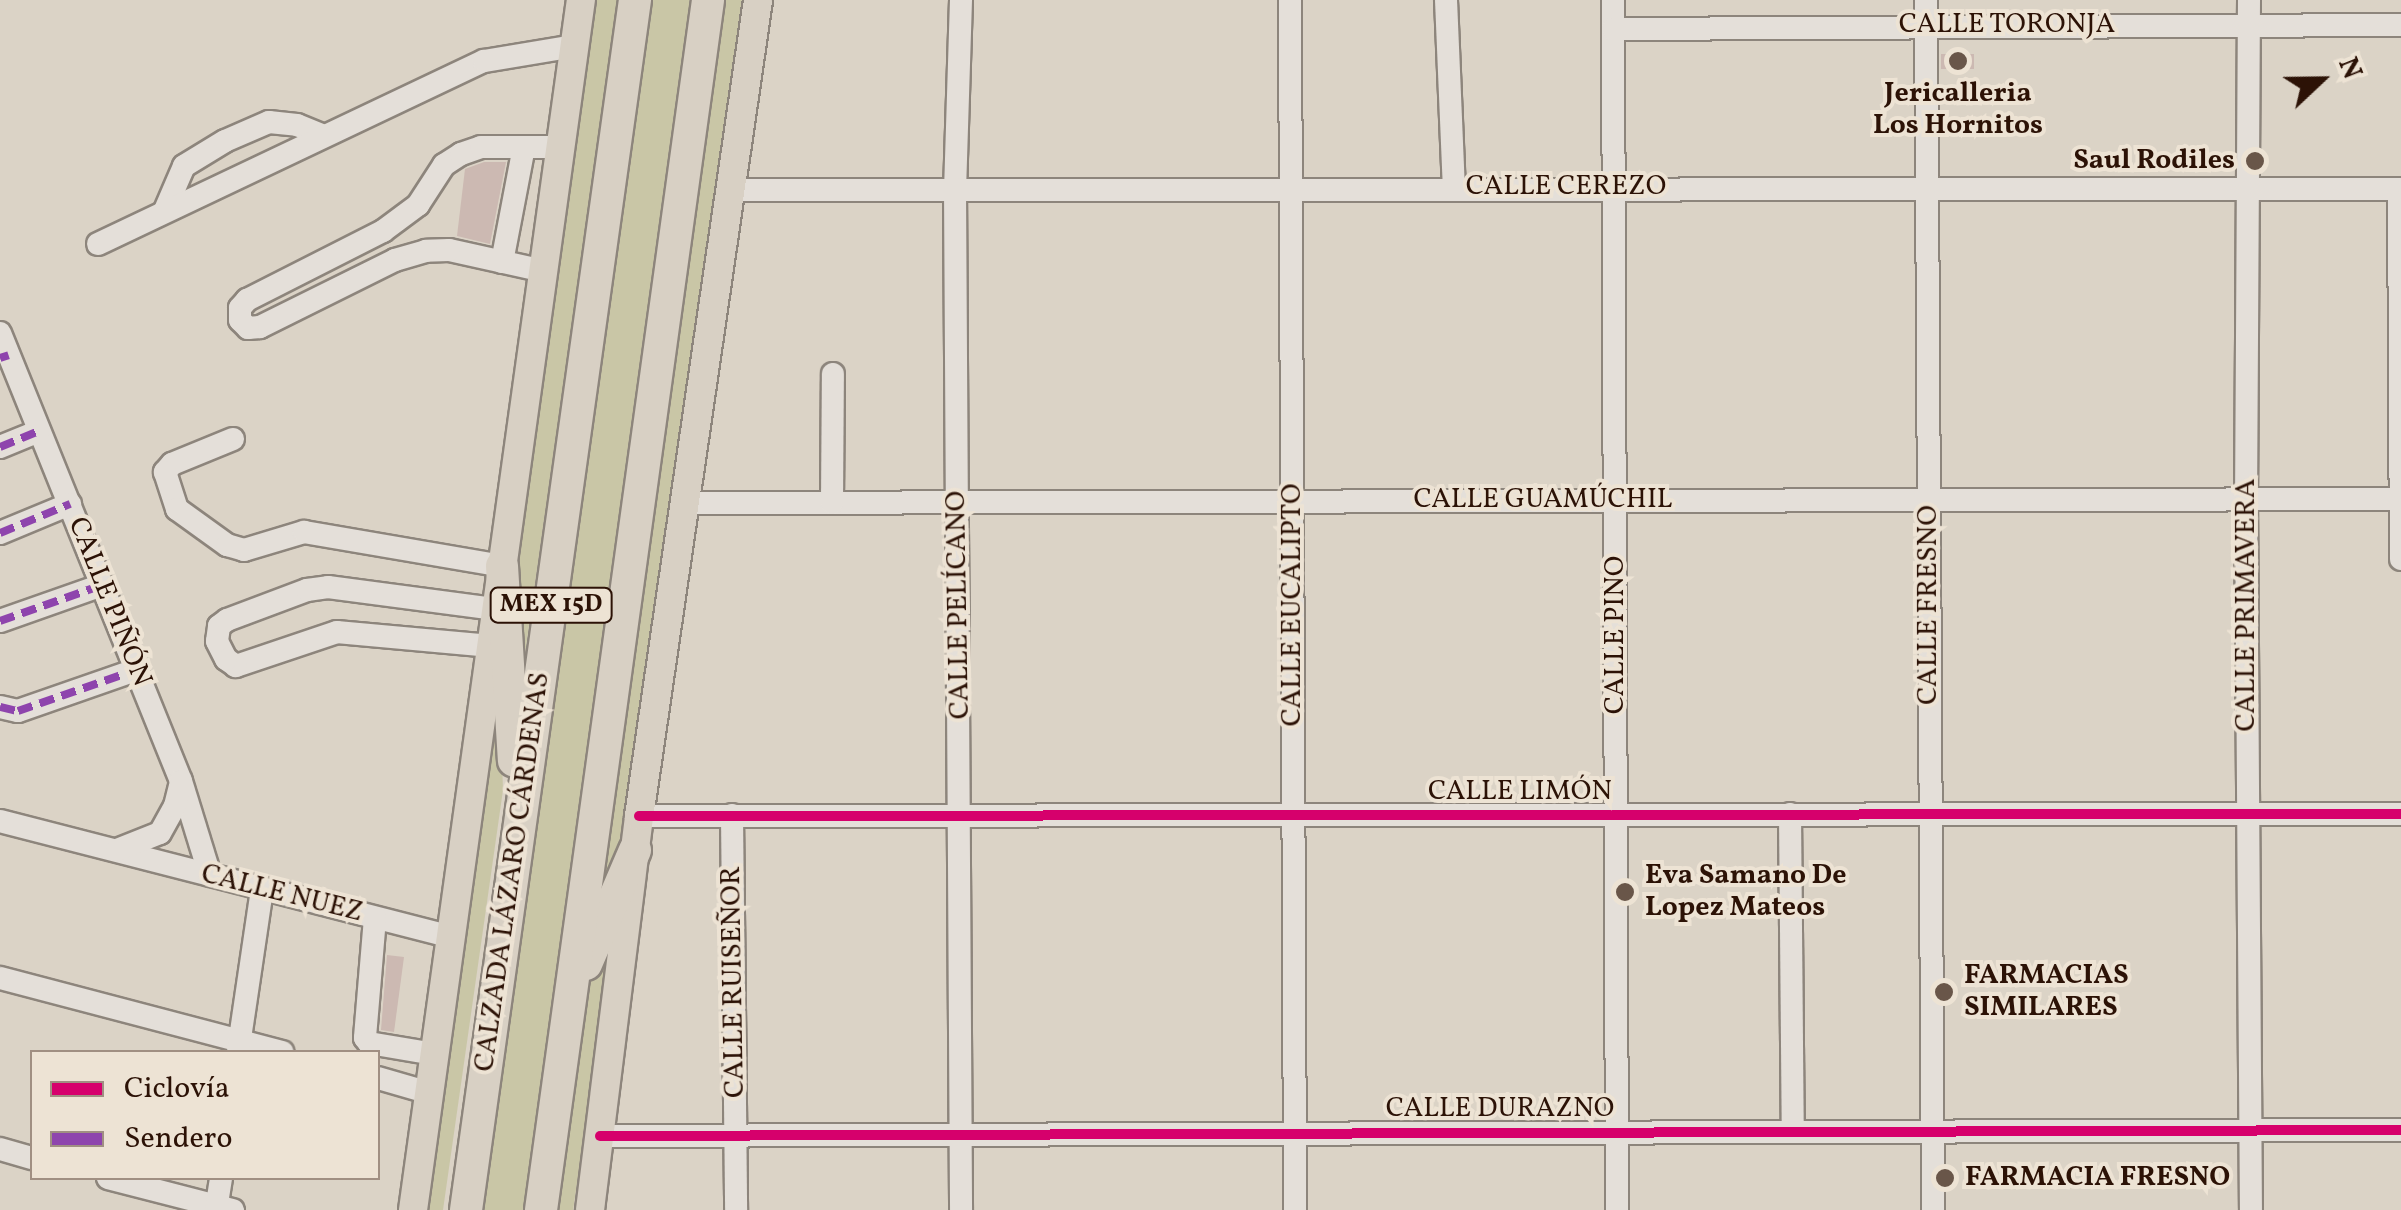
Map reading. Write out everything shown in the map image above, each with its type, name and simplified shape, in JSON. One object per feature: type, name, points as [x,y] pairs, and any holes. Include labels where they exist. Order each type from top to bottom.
[{"type":"highway","name":"CALZADA LÁZARO CÁRDENAS","points":[[466,1210],[635,0]]},
{"type":"highway","name":"MEX 15D","points":[[541,1210],[708,0]]},
{"type":"highway","points":[[502,566],[518,834]]},
{"type":"highway","points":[[568,1004],[635,850]]},
{"type":"main road","name":"CALZADA LÁZARO CÁRDENAS","points":[[413,1210],[582,0]]},
{"type":"main road","points":[[590,1210],[639,816],[758,0]]},
{"type":"street","name":"CALLE PELÍCANO","points":[[961,0],[954,189],[962,816],[961,1210]]},
{"type":"street","name":"CALLE EUCALIPTO","points":[[1290,0],[1295,1210]]},
{"type":"street","points":[[1446,0],[1454,187]]},
{"type":"street","name":"CALLE PINO","points":[[1612,0],[1617,1210]]},
{"type":"street","name":"CALLE FRESNO","points":[[1926,0],[1932,1210]]},
{"type":"street","name":"CALLE PRIMAVERA","points":[[2250,0],[2246,500],[2251,1210]]},
{"type":"street","name":"CALLE TORONJA","points":[[1613,29],[1926,24],[2401,26]]},
{"type":"street","points":[[98,244],[484,61],[575,46]]},
{"type":"street","points":[[165,210],[184,166],[225,142],[270,122],[297,124],[324,136]]},
{"type":"street","points":[[544,271],[449,250],[395,260],[260,327],[248,328],[240,320],[240,308],[247,300],[383,230],[418,205],[444,165],[461,154],[480,147],[561,147]]},
{"type":"street","points":[[502,262],[524,147]]},
{"type":"street","points":[[2400,188],[2401,559]]},
{"type":"street","name":"CALLE CEREZO","points":[[730,190],[2400,188]]},
{"type":"street","points":[[383,230],[395,260]]},
{"type":"street","points":[[331,257],[344,286]]},
{"type":"street","name":"CALLE PIÑÓN","points":[[3,349],[181,781],[210,875]]},
{"type":"street","points":[[832,503],[833,374]]},
{"type":"street","points":[[0,447],[39,430]]},
{"type":"street","points":[[233,439],[172,464],[165,472],[178,509],[227,545],[244,550],[304,532],[502,566]]},
{"type":"street","name":"CALLE GUAMÚCHIL","points":[[685,503],[2401,499]]},
{"type":"street","points":[[0,533],[70,504]]},
{"type":"street","points":[[0,621],[102,585]]},
{"type":"street","points":[[491,646],[337,632],[236,666],[220,651],[217,635],[227,620],[307,590],[328,588],[496,609]]},
{"type":"street","points":[[0,707],[18,712],[136,670]]},
{"type":"street","points":[[114,852],[160,832],[176,806],[181,781]]},
{"type":"street","name":"CALLE RUISEÑOR","points":[[732,814],[736,1210]]},
{"type":"street","points":[[1790,814],[1794,1131]]},
{"type":"street","name":"CALLE LIMÓN","points":[[639,816],[2401,814]]},
{"type":"street","name":"CALLE NUEZ","points":[[0,821],[450,937]]},
{"type":"street","points":[[239,1047],[262,889]]},
{"type":"street","points":[[375,918],[365,1038],[369,1043],[436,1054]]},
{"type":"street","points":[[0,978],[239,1047],[265,1050]]},
{"type":"street","points":[[380,1079],[430,1093]]},
{"type":"street","name":"CALLE DURAZNO","points":[[600,1136],[2401,1130]]},
{"type":"street","points":[[0,1150],[30,1158]]},
{"type":"street","points":[[115,1180],[222,1209],[221,1180]]},
{"type":"shaded area","points":[[590,0],[618,0],[516,717],[511,564]]},
{"type":"shaded area","points":[[650,0],[690,0],[523,1210],[479,1210]]},
{"type":"shaded area","points":[[715,0],[742,0],[625,844],[583,936]]},
{"type":"shaded area","points":[[498,649],[503,790],[443,1210],[422,1210]]},
{"type":"shaded area","points":[[618,915],[573,1210],[548,1210],[573,1012]]},
{"type":"building","name":"Jericalleria Los Hornitos","points":[[1941,54],[1974,54],[1974,69],[1941,69]]},
{"type":"building","points":[[484,162],[506,162],[490,244],[457,236],[465,169]]},
{"type":"building","points":[[387,955],[404,957],[394,1032],[381,1030]]},
{"type":"marked path","points":[[0,358],[9,355]]},
{"type":"marked path","points":[[0,447],[39,431]]},
{"type":"marked path","points":[[0,533],[70,504]]},
{"type":"marked path","points":[[0,621],[102,585]]},
{"type":"marked path","points":[[0,707],[18,711],[136,670]]},
{"type":"cycle path","points":[[639,816],[2401,814]]},
{"type":"cycle path","points":[[600,1136],[2401,1130]]},
{"type":"place","name":"Jericalleria Los Hornitos","points":[[1958,61]]},
{"type":"place","name":"Saul Rodiles","points":[[2255,161]]},
{"type":"place","name":"Eva Samano De Lopez Mateos","points":[[1625,892]]},
{"type":"place","name":"FARMACIAS SIMILARES","points":[[1944,992]]},
{"type":"place","name":"FARMACIA FRESNO","points":[[1945,1178]]}]
